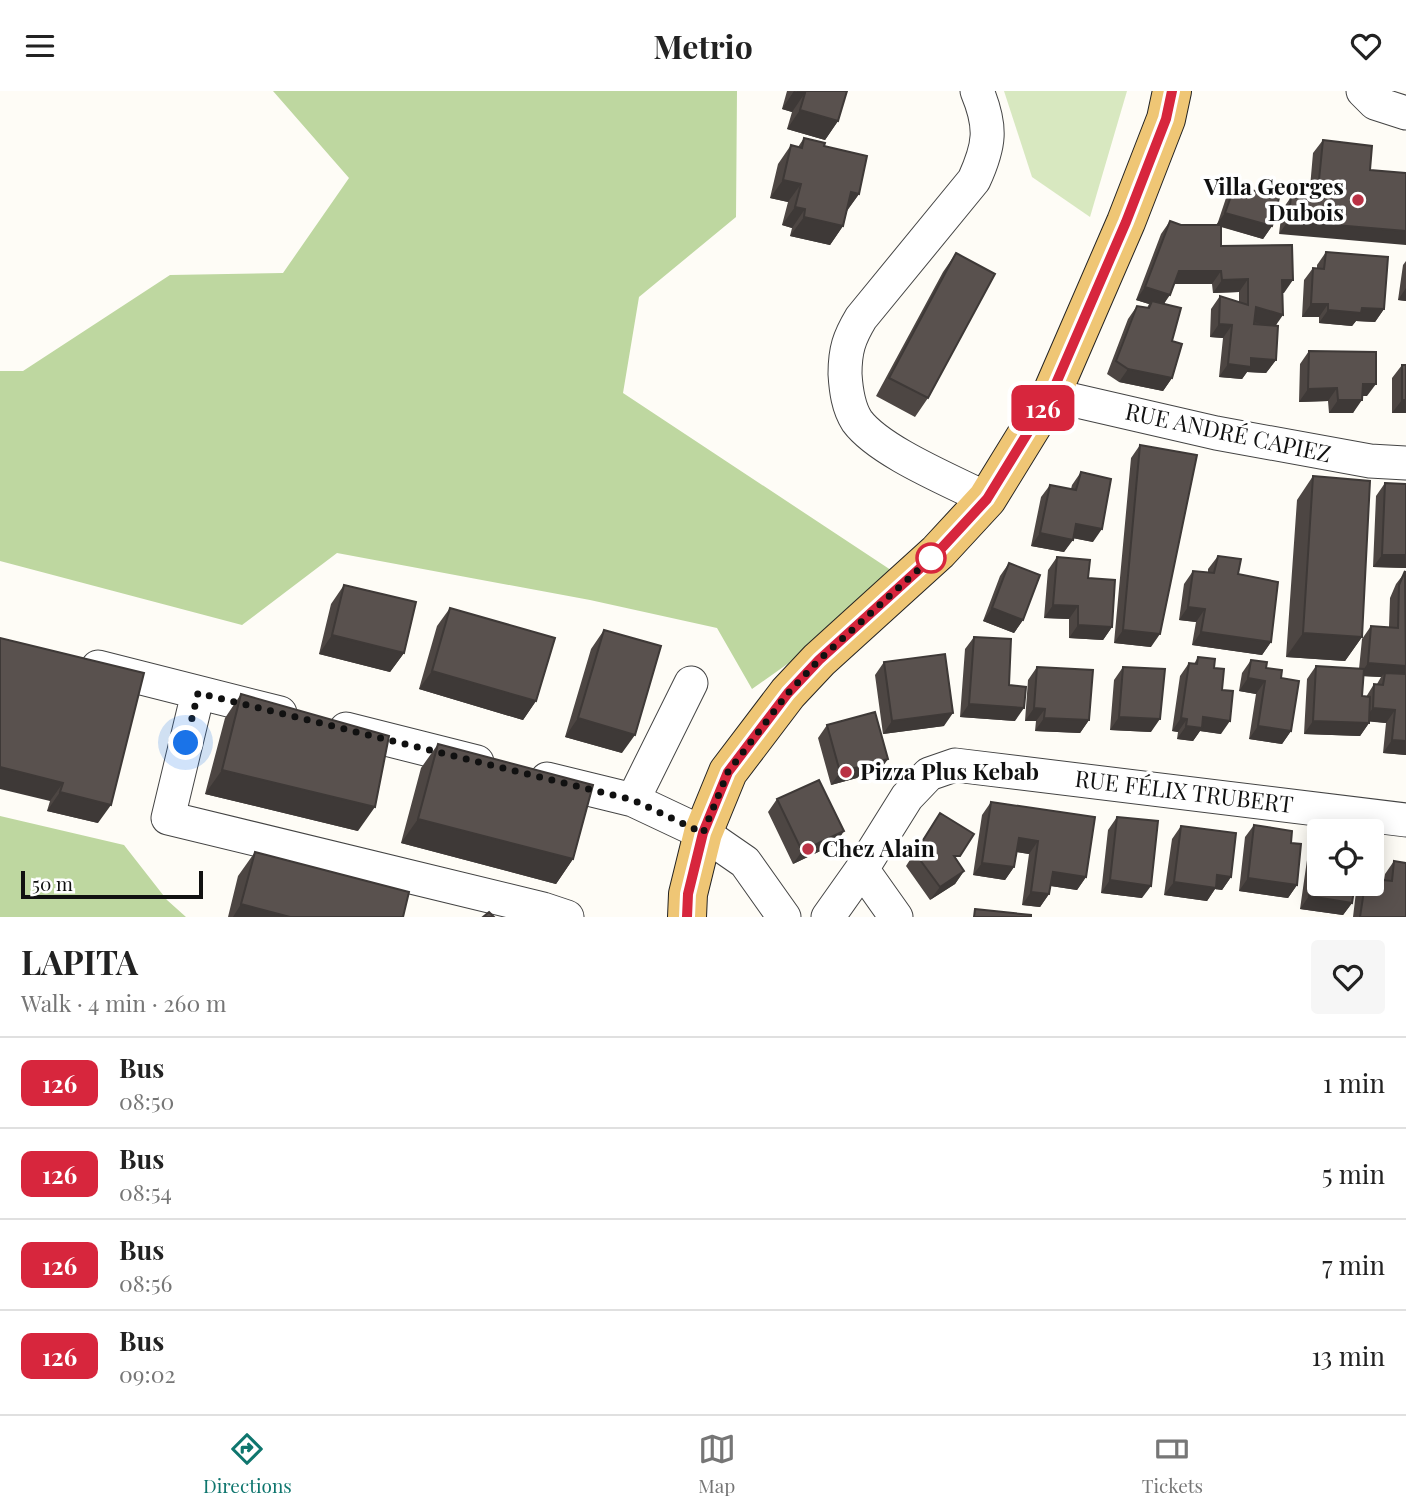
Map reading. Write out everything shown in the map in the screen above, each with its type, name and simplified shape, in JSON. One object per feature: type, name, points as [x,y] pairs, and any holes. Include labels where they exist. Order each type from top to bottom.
[{"type":"main road","points":[[687,917],[688,894],[703,833],[728,772],[788,693],[819,660],[938,552],[987,499],[1051,395],[1126,222],[1166,119],[1172,91]]},
{"type":"street","points":[[977,91],[989,132],[985,156],[974,180],[861,318],[848,340],[845,366],[846,394],[857,420],[875,439],[987,499]]},
{"type":"street","points":[[1363,91],[1375,103],[1406,113]]},
{"type":"street","name":"RUE ANDRÉ CAPIEZ","points":[[1051,395],[1216,433],[1370,461],[1406,463]]},
{"type":"street","points":[[66,659],[633,800],[703,833],[745,862],[784,917]]},
{"type":"street","points":[[633,800],[691,683]]},
{"type":"street","points":[[198,693],[168,818],[567,917]]},
{"type":"street","name":"RUE FÉLIX TRUBERT","points":[[828,917],[907,797],[929,774],[954,765],[1406,820]]},
{"type":"street","points":[[862,869],[896,917]]},
{"type":"green space","points":[[273,91],[737,91],[736,217],[639,297],[623,393],[906,580],[752,689],[717,628],[590,600],[337,553],[242,625],[0,561],[0,371],[23,371],[170,275],[283,273],[349,178]]},
{"type":"green space","points":[[1004,91],[1127,91],[1090,217],[1032,177]]},
{"type":"green space","points":[[0,816],[124,845],[167,900],[186,917],[0,917]]},
{"type":"building","points":[[797,91],[847,91],[838,121],[800,110],[805,93]]},
{"type":"building","points":[[804,138],[825,143],[824,146],[867,156],[859,194],[851,192],[843,226],[804,217],[805,209],[795,207],[801,184],[783,180],[791,145],[802,148]]},
{"type":"building","name":"Villa Georges Dubois","points":[[1323,140],[1372,146],[1370,170],[1406,173],[1406,231],[1288,221],[1291,197],[1317,200]]},
{"type":"building","points":[[1235,185],[1279,198],[1272,226],[1225,213]]},
{"type":"building","points":[[1170,221],[1181,225],[1221,225],[1221,246],[1292,245],[1293,280],[1282,280],[1283,315],[1256,307],[1254,324],[1278,326],[1276,360],[1251,358],[1251,367],[1228,364],[1232,325],[1219,324],[1220,296],[1248,305],[1248,279],[1222,280],[1221,271],[1179,271],[1170,295],[1145,287]]},
{"type":"building","points":[[1326,252],[1388,257],[1384,309],[1362,308],[1361,313],[1328,310],[1328,304],[1311,304],[1313,268],[1324,269]]},
{"type":"building","points":[[956,253],[995,274],[928,398],[889,378]]},
{"type":"building","points":[[1152,301],[1181,308],[1172,341],[1182,344],[1172,378],[1128,369],[1116,361],[1137,306],[1149,308]]},
{"type":"building","points":[[1309,351],[1376,352],[1376,384],[1363,384],[1362,400],[1338,400],[1337,388],[1308,389]]},
{"type":"building","points":[[1402,365],[1406,365],[1406,400],[1402,400]]},
{"type":"building","points":[[1140,445],[1197,455],[1160,634],[1123,630]]},
{"type":"building","points":[[1081,472],[1111,479],[1102,529],[1076,524],[1073,540],[1040,533],[1050,485],[1076,490]]},
{"type":"building","points":[[1313,476],[1370,481],[1362,637],[1303,633]]},
{"type":"building","points":[[1385,483],[1406,484],[1406,555],[1382,555]]},
{"type":"building","points":[[1218,556],[1241,559],[1238,574],[1278,582],[1271,642],[1201,632],[1205,609],[1188,607],[1193,571],[1214,573]]},
{"type":"building","points":[[1057,557],[1090,560],[1088,578],[1115,580],[1112,627],[1078,625],[1078,606],[1053,605]]},
{"type":"building","points":[[1009,563],[1040,575],[1023,620],[992,608]]},
{"type":"building","points":[[1405,571],[1406,666],[1368,663],[1371,626],[1398,628],[1399,585]]},
{"type":"building","points":[[344,585],[416,602],[404,653],[332,635]]},
{"type":"building","points":[[450,608],[555,638],[536,701],[432,671]]},
{"type":"building","points":[[604,630],[661,646],[635,735],[578,718]]},
{"type":"building","points":[[974,637],[1011,639],[1009,685],[1026,687],[1024,708],[969,704]]},
{"type":"building","points":[[0,638],[144,673],[111,805],[60,792],[63,783],[0,767]]},
{"type":"building","points":[[945,654],[953,713],[892,721],[884,662]]},
{"type":"building","points":[[1198,657],[1215,659],[1214,668],[1224,669],[1222,690],[1233,691],[1230,721],[1203,717],[1202,728],[1186,726],[1187,719],[1181,718],[1189,663],[1197,664]]},
{"type":"building","points":[[1251,660],[1267,662],[1266,668],[1282,670],[1281,678],[1299,681],[1291,731],[1258,726],[1265,681],[1248,678]]},
{"type":"building","points":[[1316,666],[1364,669],[1362,696],[1370,697],[1369,723],[1313,721]]},
{"type":"building","points":[[1037,667],[1093,670],[1089,720],[1044,718],[1045,709],[1034,708]]},
{"type":"building","points":[[1123,667],[1165,669],[1160,719],[1119,717]]},
{"type":"building","points":[[1385,673],[1406,674],[1406,741],[1392,740],[1395,710],[1373,708],[1374,684],[1383,685]]},
{"type":"building","points":[[241,694],[389,736],[375,807],[222,770]]},
{"type":"building","points":[[875,712],[888,759],[840,772],[827,725]]},
{"type":"building","points":[[438,744],[593,785],[573,859],[418,819]]},
{"type":"building","points":[[819,780],[844,831],[802,851],[777,799]]},
{"type":"building","points":[[991,802],[1095,817],[1086,877],[1053,872],[1049,894],[1031,892],[1038,841],[1019,838],[1014,867],[982,863]]},
{"type":"building","points":[[940,813],[974,834],[960,856],[954,856],[964,871],[940,887],[915,853]]},
{"type":"building","points":[[1117,817],[1158,821],[1151,886],[1110,880]]},
{"type":"building","points":[[1254,825],[1292,831],[1291,843],[1301,844],[1297,885],[1248,878]]},
{"type":"building","points":[[1181,826],[1236,833],[1231,877],[1217,875],[1216,888],[1174,882]]},
{"type":"building","points":[[255,852],[409,892],[403,917],[290,917],[241,904]]},
{"type":"building","points":[[1394,861],[1406,863],[1406,917],[1360,917],[1363,896],[1384,896],[1384,880],[1392,881]]},
{"type":"building","points":[[1309,896],[1353,896],[1352,903]]},
{"type":"building","points":[[975,909],[1031,915],[1031,917],[974,917]]},
{"type":"bus line","name":"126","points":[[687,917],[688,894],[703,833],[728,772],[788,693],[819,660],[938,552],[987,499],[1051,395],[1126,222],[1166,119],[1172,91]]},
{"type":"place","name":"Villa Georges Dubois","points":[[1358,200]]},
{"type":"place","name":"Pizza Plus Kebab","points":[[846,772]]},
{"type":"place","name":"Chez Alain","points":[[808,849]]},
{"type":"route","points":[[186,743],[198,693],[633,800],[703,833],[728,772],[788,693],[819,660],[938,552],[931,558]]}]
